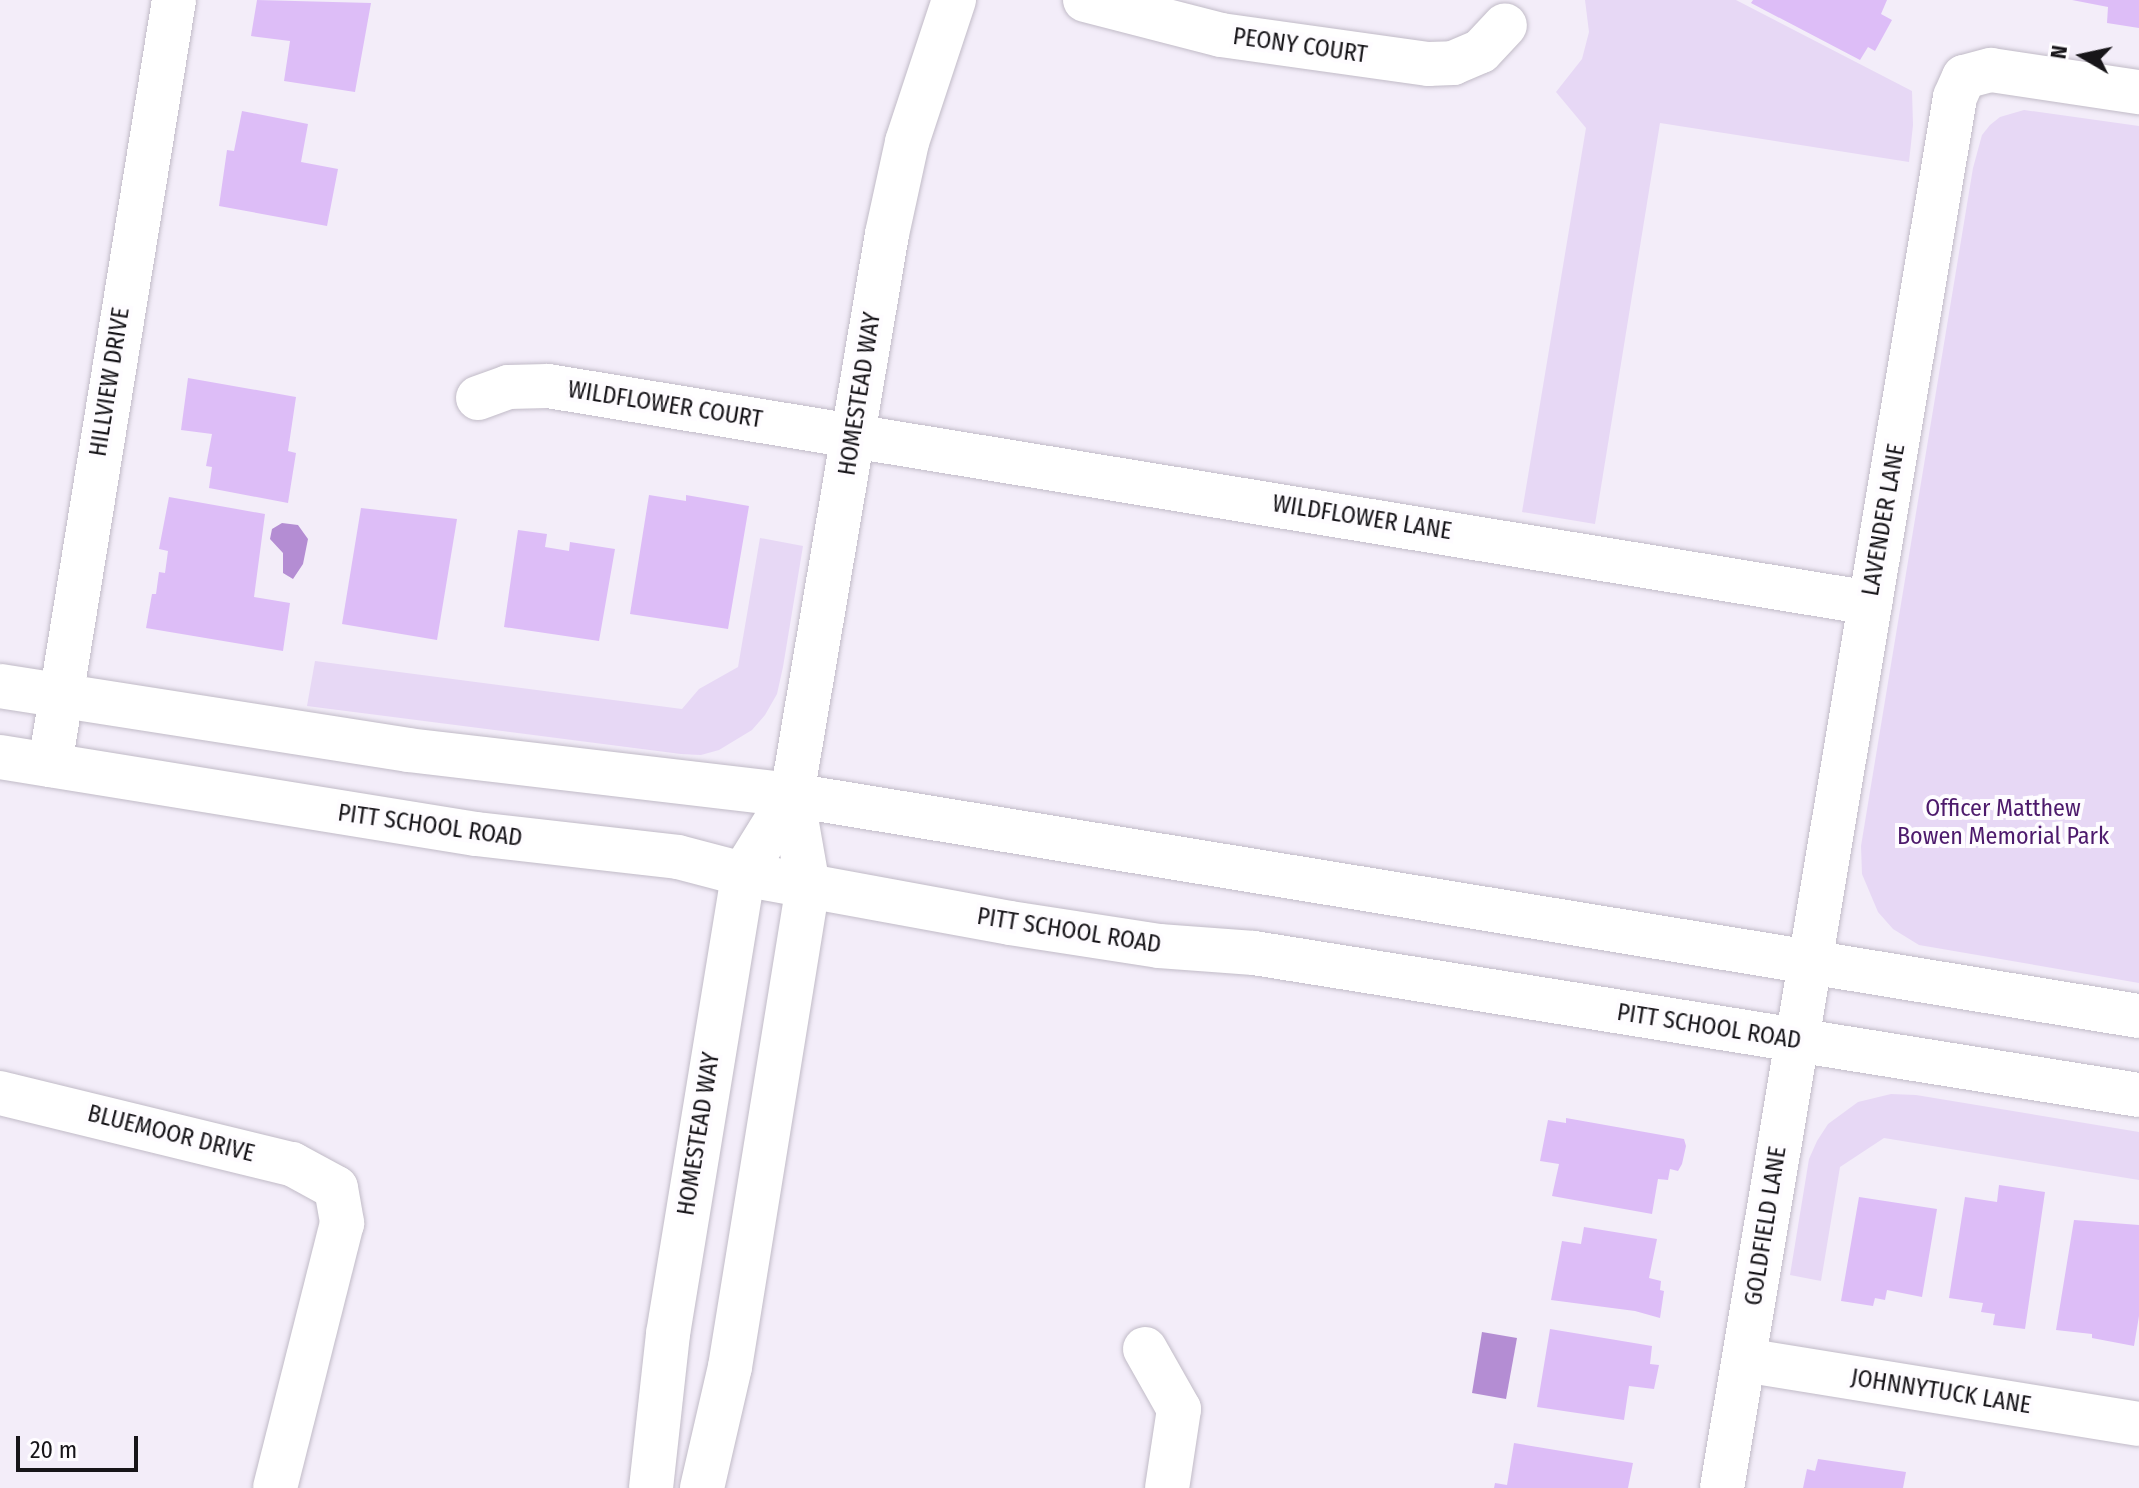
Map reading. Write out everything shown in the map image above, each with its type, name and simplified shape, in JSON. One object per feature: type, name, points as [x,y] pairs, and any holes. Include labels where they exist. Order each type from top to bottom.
[{"type":"street","name":"HILLVIEW DRIVE","points":[[50,765],[174,0]]},
{"type":"street","name":"HOMESTEAD WAY","points":[[702,1488],[730,1367],[808,886],[792,795],[887,234],[907,142],[954,0]]},
{"type":"street","name":"PEONY COURT","points":[[1085,0],[1221,35],[1428,64],[1453,63],[1481,51],[1505,25]]},
{"type":"street","name":"LAVENDER LANE","points":[[1810,965],[1955,97],[1964,77],[1991,70],[2139,92]]},
{"type":"street","name":"WILDFLOWER COURT","points":[[478,398],[508,387],[548,386],[853,435]]},
{"type":"street","name":"WILDFLOWER LANE","points":[[853,435],[1870,603]]},
{"type":"street","points":[[0,686],[408,750],[792,795],[1810,965],[2139,1016]]},
{"type":"street","name":"PITT SCHOOL ROAD","points":[[0,757],[476,834],[678,857],[743,874],[1144,944],[1254,953],[2139,1095]]},
{"type":"street","name":"HOMESTEAD WAY","points":[[651,1488],[670,1318],[743,874],[792,795]]},
{"type":"street","name":"GOLDFIELD LANE","points":[[1722,1488],[1810,965]]},
{"type":"street","name":"BLUEMOOR DRIVE","points":[[0,1093],[292,1164],[336,1188],[342,1223],[275,1488]]},
{"type":"street","points":[[1145,1349],[1179,1409],[1167,1488]]},
{"type":"street","name":"JOHNNYTUCK LANE","points":[[1744,1360],[2139,1424]]},
{"type":"green space","points":[[1585,0],[1736,0],[1912,91],[1913,125],[1909,162],[1660,123],[1595,524],[1522,512],[1586,128],[1556,92],[1582,59],[1589,32]]},
{"type":"green space","name":"Officer Matthew Bowen Memorial Park","points":[[2024,110],[2139,126],[2139,983],[1919,945],[1893,929],[1878,912],[1862,874],[1861,846],[1973,168],[1982,135],[1990,125],[2000,117]]},
{"type":"green space","points":[[760,538],[803,546],[783,667],[777,694],[765,715],[752,730],[719,750],[701,755],[681,754],[307,706],[315,661],[682,709],[699,689],[738,667]]},
{"type":"green space","points":[[1891,1094],[1916,1095],[2139,1132],[2139,1180],[1884,1138],[1840,1167],[1821,1281],[1790,1275],[1809,1159],[1817,1141],[1828,1124],[1858,1102]]},
{"type":"shaded area","points":[[282,523],[298,525],[308,539],[303,564],[293,579],[283,573],[283,553],[270,539],[272,529]]},
{"type":"shaded area","points":[[1482,1332],[1517,1338],[1506,1399],[1472,1393]]},
{"type":"building","points":[[257,0],[371,3],[355,92],[284,81],[290,41],[251,36]]},
{"type":"building","points":[[1753,0],[1887,0],[1881,14],[1892,20],[1875,51],[1868,47],[1860,60],[1751,3]]},
{"type":"building","points":[[2072,0],[2139,0],[2139,28],[2107,23],[2108,7]]},
{"type":"building","points":[[242,111],[308,124],[301,162],[338,169],[327,226],[219,206],[227,150],[234,151]]},
{"type":"building","points":[[188,378],[296,397],[288,451],[296,453],[288,503],[209,488],[212,467],[206,466],[212,434],[181,430]]},
{"type":"building","points":[[649,495],[686,501],[686,495],[749,506],[728,629],[630,614]]},
{"type":"building","points":[[169,497],[265,514],[254,597],[290,603],[283,651],[146,628],[159,572],[165,573],[168,551],[159,549]]},
{"type":"building","points":[[361,508],[457,519],[437,640],[342,624]]},
{"type":"building","points":[[518,530],[547,534],[545,547],[569,551],[570,542],[615,549],[599,641],[504,627]]},
{"type":"building","points":[[1566,1118],[1684,1139],[1686,1146],[1678,1171],[1670,1169],[1668,1180],[1658,1179],[1652,1214],[1552,1196],[1559,1164],[1540,1161],[1548,1120],[1566,1123]]},
{"type":"building","points":[[1999,1185],[2045,1192],[2025,1329],[1993,1325],[1995,1314],[1981,1312],[1983,1303],[1949,1298],[1965,1197],[1997,1202]]},
{"type":"building","points":[[1859,1197],[1937,1209],[1922,1297],[1887,1290],[1885,1300],[1875,1298],[1873,1306],[1841,1301]]},
{"type":"building","points":[[2074,1220],[2139,1225],[2139,1316],[2134,1346],[2092,1338],[2092,1334],[2056,1330]]},
{"type":"building","points":[[1584,1227],[1657,1239],[1649,1278],[1661,1281],[1660,1290],[1664,1291],[1660,1318],[1635,1311],[1551,1300],[1562,1241],[1581,1244]]},
{"type":"building","points":[[1550,1329],[1652,1346],[1650,1364],[1659,1365],[1654,1389],[1629,1386],[1624,1420],[1537,1407]]},
{"type":"building","points":[[1514,1443],[1633,1463],[1628,1488],[1494,1488],[1495,1483],[1507,1485]]},
{"type":"building","points":[[1818,1459],[1906,1472],[1903,1488],[1803,1488],[1807,1469],[1815,1471]]}]
